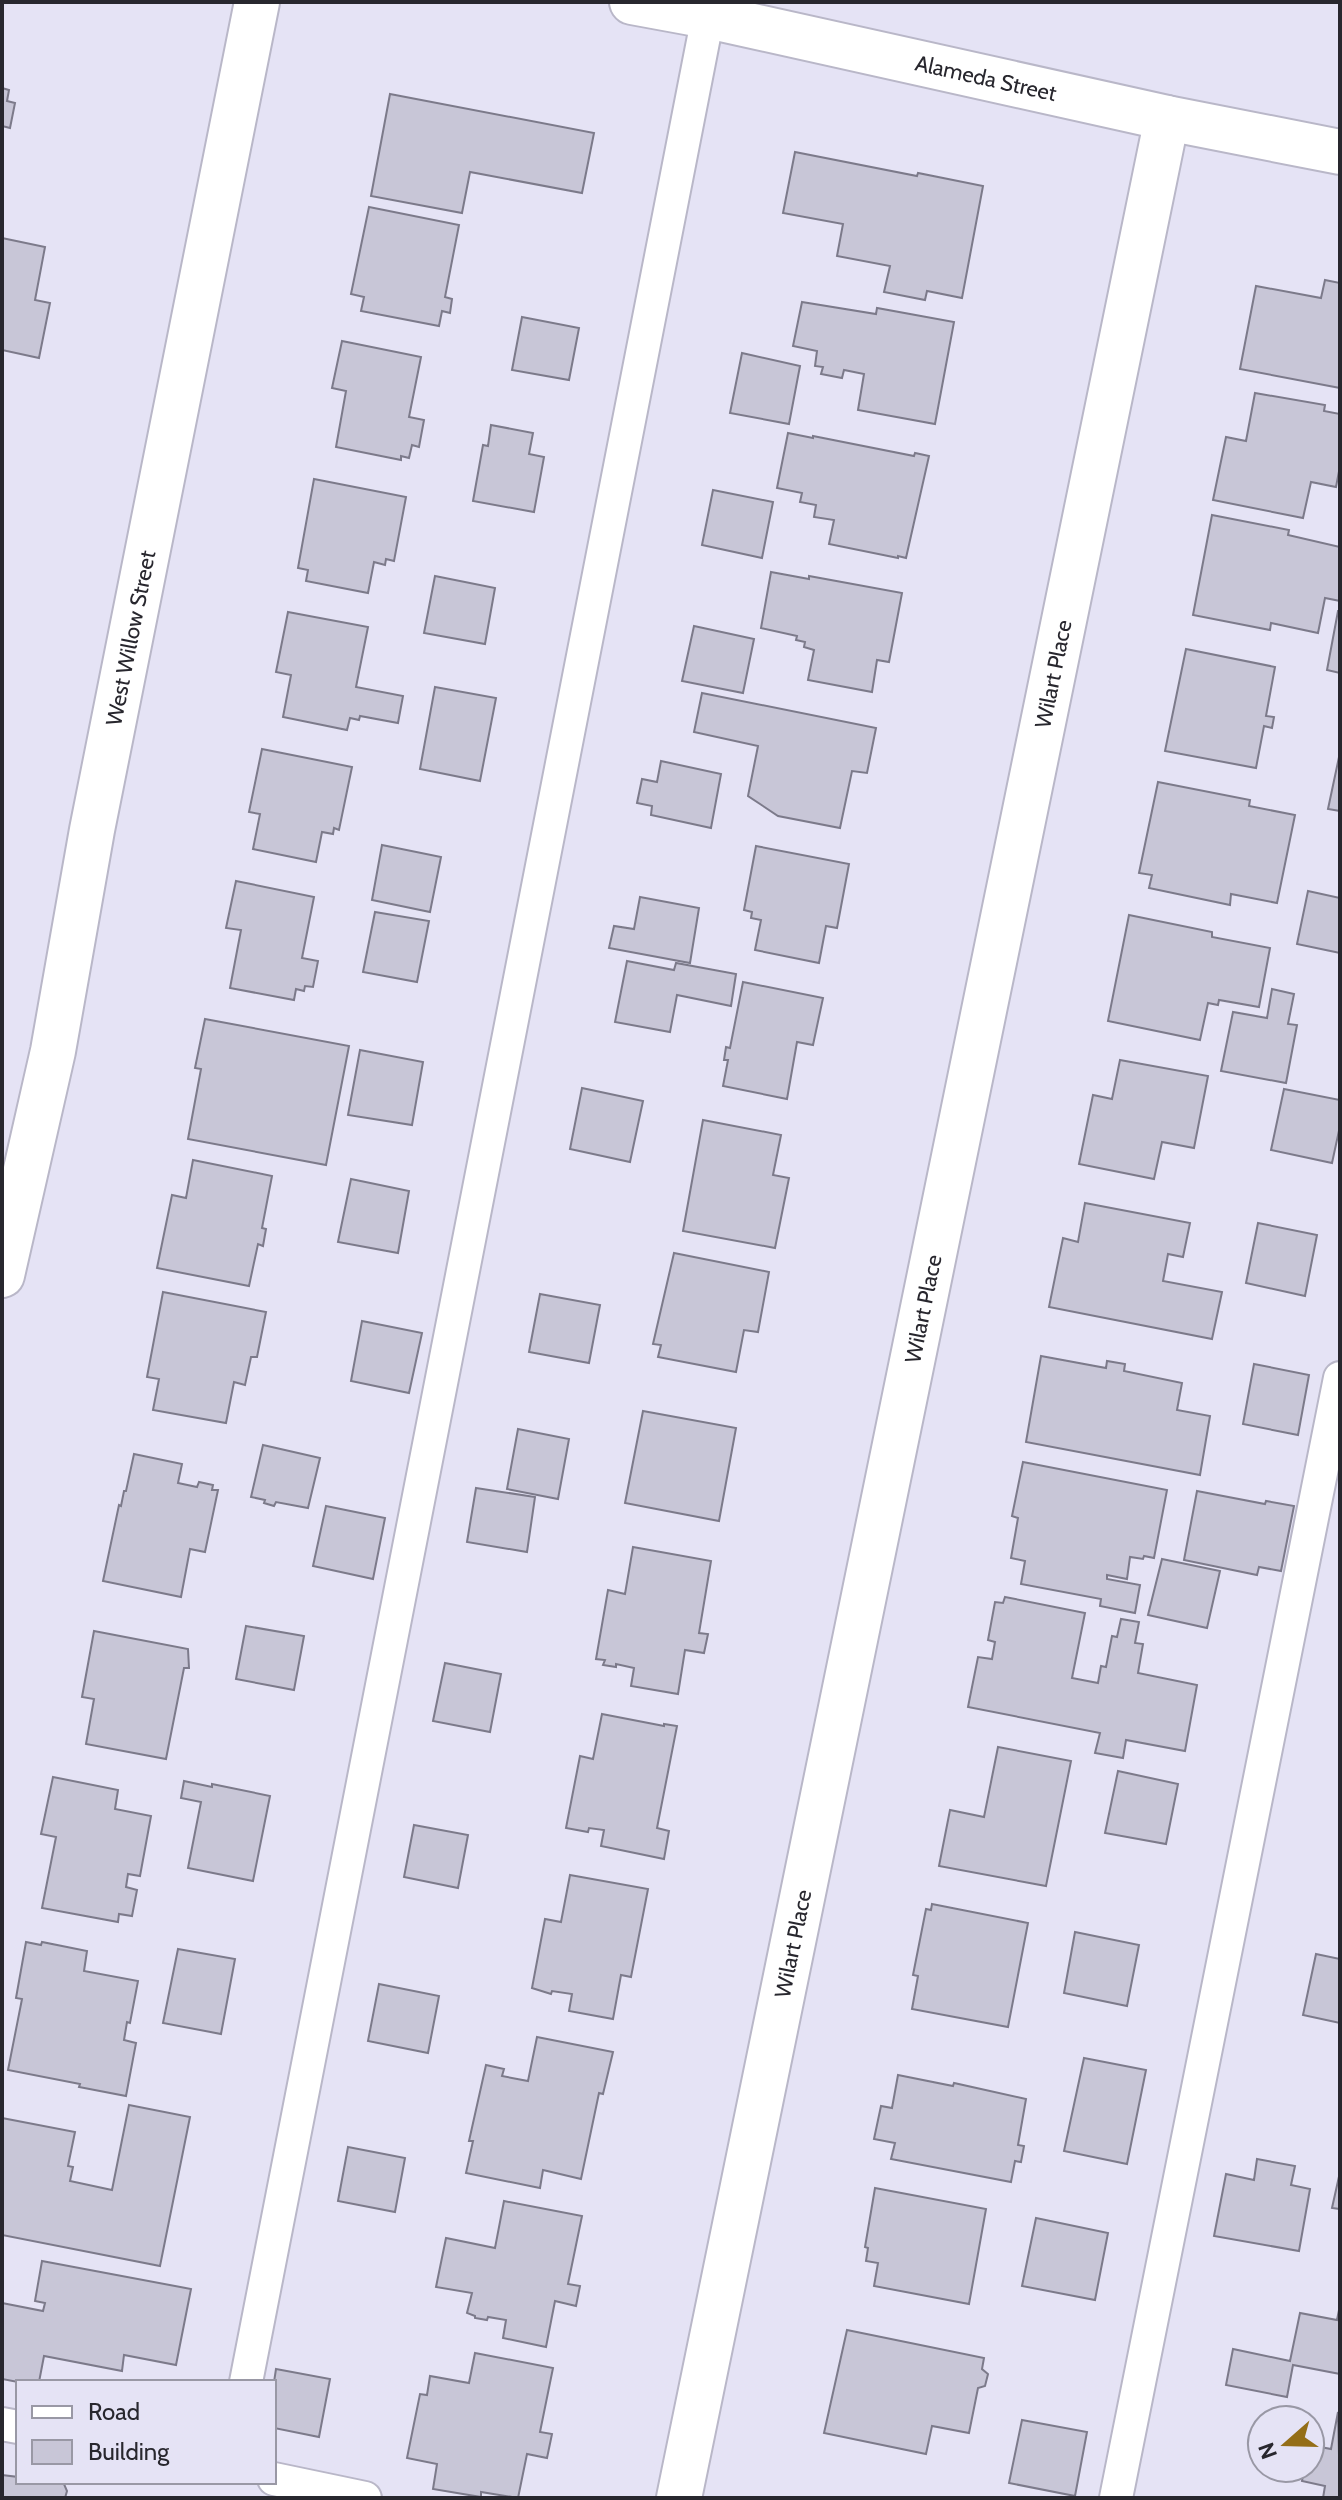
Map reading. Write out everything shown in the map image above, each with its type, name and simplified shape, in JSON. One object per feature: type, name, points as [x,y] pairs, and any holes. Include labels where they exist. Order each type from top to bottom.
[{"type":"street","name":"West Willow Street","points":[[2,1275],[53,1051],[92,830],[257,2]]},
{"type":"street","name":"Alameda Street","points":[[632,2],[708,16],[1167,118],[1340,152]]},
{"type":"street","name":"Wilart Place","points":[[679,2498],[1167,118]]},
{"type":"lane","points":[[246,2380],[708,16]]},
{"type":"lane","points":[[1116,2498],[1340,1378]]},
{"type":"lane","points":[[276,2479],[365,2498]]},
{"type":"building","points":[[2,88],[9,90],[7,101],[15,103],[10,128],[2,126]]},
{"type":"building","points":[[390,94],[594,133],[582,193],[470,172],[462,213],[371,196]]},
{"type":"building","points":[[795,152],[983,186],[962,298],[927,291],[925,300],[884,292],[890,266],[837,256],[843,224],[783,213]]},
{"type":"building","points":[[369,207],[459,225],[445,297],[452,299],[450,313],[442,311],[439,326],[361,311],[364,297],[351,294]]},
{"type":"building","points":[[2,238],[45,247],[35,300],[50,303],[39,358],[2,350]]},
{"type":"building","points":[[1325,280],[1340,283],[1340,388],[1240,369],[1256,286],[1321,298]]},
{"type":"building","points":[[802,302],[876,314],[877,308],[954,322],[935,424],[858,410],[864,374],[844,370],[842,378],[821,374],[823,367],[815,366],[817,351],[793,346]]},
{"type":"building","points":[[522,317],[579,328],[569,380],[512,370]]},
{"type":"building","points":[[342,341],[421,357],[409,417],[424,420],[419,447],[412,445],[409,458],[401,456],[401,460],[336,447],[346,391],[332,388]]},
{"type":"building","points":[[742,353],[800,366],[789,424],[730,413]]},
{"type":"building","points":[[1255,393],[1325,405],[1324,411],[1340,414],[1340,466],[1336,487],[1311,482],[1303,518],[1213,500],[1226,437],[1246,441]]},
{"type":"building","points":[[491,425],[533,433],[529,454],[544,457],[534,512],[473,501],[483,445],[488,446]]},
{"type":"building","points":[[788,433],[914,456],[915,453],[929,456],[906,558],[829,544],[834,520],[814,517],[816,505],[800,502],[802,493],[777,488]]},
{"type":"building","points":[[314,479],[406,497],[394,561],[386,559],[385,565],[374,562],[368,593],[306,581],[308,570],[298,568]]},
{"type":"building","points":[[713,490],[773,502],[762,558],[702,545]]},
{"type":"building","points":[[1212,515],[1289,530],[1288,535],[1340,547],[1340,601],[1325,598],[1318,633],[1271,623],[1270,630],[1193,615]]},
{"type":"building","points":[[771,572],[902,593],[889,662],[877,660],[872,692],[808,680],[814,650],[804,647],[805,642],[796,640],[797,636],[761,628]]},
{"type":"building","points":[[435,576],[495,588],[485,644],[424,633]]},
{"type":"building","points":[[1340,611],[1340,673],[1327,670]]},
{"type":"building","points":[[288,612],[368,627],[356,687],[403,696],[398,723],[360,716],[359,720],[350,718],[347,730],[283,717],[291,675],[276,672]]},
{"type":"building","points":[[694,626],[754,639],[743,693],[682,681]]},
{"type":"building","points":[[1186,649],[1275,667],[1266,716],[1274,717],[1272,728],[1264,726],[1256,768],[1165,751]]},
{"type":"building","points":[[435,687],[496,698],[480,781],[420,769]]},
{"type":"building","points":[[702,693],[876,728],[867,773],[852,771],[840,828],[778,816],[748,796],[758,746],[694,732]]},
{"type":"building","points":[[262,749],[352,767],[339,830],[334,828],[333,834],[322,832],[316,862],[253,849],[260,814],[249,812]]},
{"type":"building","points":[[1340,758],[1340,811],[1328,809]]},
{"type":"building","points":[[661,761],[721,774],[711,828],[651,815],[652,806],[637,803],[642,779],[657,782]]},
{"type":"building","points":[[1158,782],[1250,800],[1249,806],[1295,815],[1277,903],[1231,894],[1230,905],[1149,888],[1152,875],[1139,873]]},
{"type":"building","points":[[382,845],[441,857],[430,912],[372,900]]},
{"type":"building","points":[[756,846],[849,864],[837,928],[826,926],[819,963],[755,950],[761,920],[751,918],[752,912],[744,910]]},
{"type":"building","points":[[236,881],[314,897],[302,958],[318,961],[313,987],[305,986],[304,991],[296,989],[294,1000],[230,988],[241,930],[226,928]]},
{"type":"building","points":[[1308,891],[1340,898],[1340,953],[1297,944]]},
{"type":"building","points":[[640,897],[699,908],[690,963],[609,948],[614,926],[634,929]]},
{"type":"building","points":[[375,912],[429,921],[417,982],[363,972]]},
{"type":"building","points":[[1129,915],[1212,932],[1212,937],[1270,948],[1259,1007],[1219,1000],[1218,1005],[1208,1003],[1200,1040],[1108,1021]]},
{"type":"building","points":[[627,961],[674,970],[676,963],[736,974],[731,1006],[677,995],[670,1032],[615,1022]]},
{"type":"building","points":[[743,982],[823,998],[813,1045],[797,1042],[787,1099],[723,1086],[728,1060],[724,1060],[726,1047],[730,1048]]},
{"type":"building","points":[[1272,989],[1294,994],[1288,1024],[1297,1025],[1286,1083],[1221,1071],[1233,1012],[1267,1018]]},
{"type":"building","points":[[205,1019],[349,1046],[326,1165],[188,1139],[201,1069],[195,1068]]},
{"type":"building","points":[[360,1050],[423,1062],[412,1125],[348,1115]]},
{"type":"building","points":[[1120,1060],[1208,1076],[1194,1148],[1162,1142],[1154,1179],[1079,1164],[1093,1095],[1112,1099]]},
{"type":"building","points":[[582,1088],[643,1101],[630,1162],[570,1149]]},
{"type":"building","points":[[1284,1089],[1340,1100],[1340,1126],[1332,1163],[1271,1150]]},
{"type":"building","points":[[703,1120],[781,1135],[773,1175],[789,1178],[775,1248],[683,1231]]},
{"type":"building","points":[[193,1160],[272,1176],[262,1228],[266,1229],[263,1246],[258,1244],[249,1286],[157,1268],[172,1195],[186,1198]]},
{"type":"building","points":[[351,1179],[409,1191],[398,1253],[338,1242]]},
{"type":"building","points":[[1085,1203],[1190,1223],[1183,1257],[1168,1254],[1163,1281],[1222,1292],[1212,1339],[1049,1307],[1063,1238],[1078,1242]]},
{"type":"building","points":[[1258,1223],[1317,1235],[1305,1296],[1246,1283]]},
{"type":"building","points":[[674,1253],[769,1272],[758,1332],[744,1330],[736,1372],[658,1357],[661,1345],[653,1344]]},
{"type":"building","points":[[163,1292],[266,1312],[257,1357],[251,1357],[245,1385],[234,1382],[226,1423],[153,1410],[159,1379],[147,1377]]},
{"type":"building","points":[[540,1294],[600,1305],[589,1363],[529,1352]]},
{"type":"building","points":[[362,1321],[422,1333],[409,1393],[351,1381]]},
{"type":"building","points":[[1041,1356],[1106,1368],[1107,1361],[1125,1364],[1124,1371],[1182,1383],[1177,1410],[1210,1416],[1200,1475],[1026,1442]]},
{"type":"building","points":[[1254,1364],[1309,1375],[1298,1435],[1243,1424]]},
{"type":"building","points":[[643,1411],[736,1428],[719,1521],[625,1503]]},
{"type":"building","points":[[518,1429],[569,1439],[558,1499],[507,1489]]},
{"type":"building","points":[[263,1445],[320,1458],[308,1508],[276,1502],[274,1506],[251,1497]]},
{"type":"building","points":[[134,1454],[182,1464],[178,1483],[197,1487],[199,1482],[213,1485],[212,1490],[218,1490],[205,1552],[190,1549],[181,1597],[103,1581],[119,1505],[126,1491]]},
{"type":"building","points":[[1023,1462],[1167,1490],[1154,1558],[1130,1557],[1127,1579],[1107,1575],[1107,1579],[1140,1585],[1135,1613],[1100,1606],[1101,1599],[1021,1584],[1025,1561],[1011,1558],[1018,1518],[1012,1516]]},
{"type":"building","points":[[476,1488],[535,1497],[527,1552],[467,1542]]},
{"type":"building","points":[[1197,1491],[1265,1504],[1266,1501],[1294,1506],[1281,1571],[1259,1567],[1257,1575],[1184,1560]]},
{"type":"building","points":[[326,1506],[385,1518],[373,1579],[313,1566]]},
{"type":"building","points":[[633,1547],[711,1561],[699,1633],[708,1634],[704,1653],[685,1650],[678,1694],[631,1686],[634,1668],[603,1665],[605,1660],[596,1659],[608,1590],[625,1594]]},
{"type":"building","points":[[1162,1559],[1220,1571],[1207,1628],[1148,1615]]},
{"type":"building","points":[[1005,1597],[1085,1613],[1072,1678],[1098,1683],[1101,1666],[1106,1667],[1112,1636],[1117,1637],[1121,1619],[1139,1622],[1135,1643],[1143,1644],[1138,1673],[1197,1685],[1185,1751],[1126,1740],[1123,1758],[1095,1753],[1100,1733],[968,1707],[978,1657],[992,1659],[995,1642],[988,1640],[995,1602],[1003,1603]]},
{"type":"building","points":[[246,1626],[304,1636],[294,1690],[236,1679]]},
{"type":"building","points":[[94,1631],[188,1649],[189,1668],[184,1668],[166,1759],[86,1744],[94,1699],[82,1697]]},
{"type":"building","points":[[445,1663],[501,1674],[490,1732],[433,1721]]},
{"type":"building","points":[[602,1714],[677,1726],[657,1828],[669,1831],[664,1859],[601,1846],[604,1830],[589,1828],[588,1832],[566,1828],[580,1756],[593,1759]]},
{"type":"building","points":[[998,1747],[1071,1761],[1046,1886],[939,1866],[950,1810],[984,1817]]},
{"type":"building","points":[[1118,1771],[1178,1784],[1166,1844],[1105,1833]]},
{"type":"building","points":[[53,1777],[118,1790],[115,1809],[151,1816],[140,1876],[128,1874],[126,1887],[137,1890],[132,1916],[119,1914],[118,1922],[42,1908],[56,1837],[41,1834]]},
{"type":"building","points":[[184,1781],[270,1796],[253,1881],[188,1868],[201,1802],[181,1798]]},
{"type":"building","points":[[414,1825],[468,1835],[458,1888],[404,1877]]},
{"type":"building","points":[[570,1875],[648,1889],[631,1977],[621,1975],[613,2019],[569,2011],[572,1994],[552,1991],[551,1994],[532,1988],[545,1919],[561,1922]]},
{"type":"building","points":[[932,1904],[1028,1923],[1008,2027],[912,2009],[918,1976],[913,1975],[926,1909],[931,1910]]},
{"type":"building","points":[[1075,1932],[1139,1945],[1127,2006],[1064,1993]]},
{"type":"building","points":[[26,1942],[87,1951],[84,1971],[138,1981],[124,2040],[136,2043],[126,2096],[8,2070],[22,1999],[16,1998]]},
{"type":"building","points":[[178,1949],[235,1959],[221,2034],[163,2023]]},
{"type":"building","points":[[1316,1954],[1340,1959],[1340,2023],[1303,2015]]},
{"type":"building","points":[[379,1984],[439,1996],[428,2053],[368,2041]]},
{"type":"building","points":[[537,2037],[613,2052],[603,2094],[599,2093],[581,2179],[543,2170],[540,2188],[466,2173],[473,2141],[469,2141],[486,2065],[504,2069],[502,2076],[528,2081]]},
{"type":"building","points":[[1084,2058],[1146,2070],[1127,2164],[1064,2151]]},
{"type":"building","points":[[898,2075],[953,2086],[954,2083],[1026,2099],[1018,2145],[1024,2146],[1021,2162],[1015,2161],[1011,2182],[891,2159],[895,2143],[874,2139],[881,2106],[892,2108]]},
{"type":"building","points":[[129,2105],[190,2117],[160,2266],[2,2235],[2,2118],[75,2132],[68,2166],[73,2167],[70,2181],[112,2190]]},
{"type":"building","points":[[348,2147],[405,2158],[395,2212],[338,2201]]},
{"type":"building","points":[[1257,2159],[1295,2166],[1291,2185],[1310,2189],[1299,2251],[1214,2236],[1226,2174],[1254,2180]]},
{"type":"building","points":[[1340,2172],[1340,2209],[1332,2208]]},
{"type":"building","points":[[875,2188],[986,2209],[969,2304],[874,2286],[878,2263],[866,2261],[868,2248],[865,2247]]},
{"type":"building","points":[[504,2201],[582,2216],[568,2284],[580,2286],[576,2306],[555,2301],[546,2347],[503,2338],[506,2320],[475,2318],[467,2313],[472,2293],[436,2287],[446,2238],[495,2248]]},
{"type":"building","points":[[1036,2218],[1108,2233],[1095,2300],[1022,2286]]},
{"type":"building","points":[[42,2261],[191,2289],[176,2365],[124,2355],[122,2371],[44,2356],[39,2380],[2,2379],[2,2303],[43,2311],[45,2303],[35,2301]]},
{"type":"building","points":[[1340,2305],[1340,2374],[1293,2365],[1287,2397],[1226,2385],[1233,2349],[1290,2361],[1300,2313],[1337,2320]]},
{"type":"building","points":[[847,2330],[984,2358],[982,2369],[988,2374],[985,2386],[978,2388],[969,2433],[932,2426],[926,2454],[824,2433]]},
{"type":"building","points":[[475,2353],[553,2368],[540,2432],[552,2434],[547,2458],[527,2454],[518,2498],[481,2492],[481,2497],[433,2489],[437,2464],[407,2458],[420,2394],[427,2395],[430,2376],[469,2383]]},
{"type":"building","points":[[276,2369],[330,2379],[319,2437],[276,2428]]},
{"type":"building","points":[[1338,2412],[1340,2498],[1323,2498],[1325,2486],[1316,2484],[1326,2484],[1326,2448],[1331,2449]]},
{"type":"building","points":[[1022,2420],[1087,2432],[1075,2496],[1009,2483]]},
{"type":"building","points":[[2,2475],[16,2477],[16,2484],[64,2484],[67,2491],[65,2498],[2,2498]]}]
